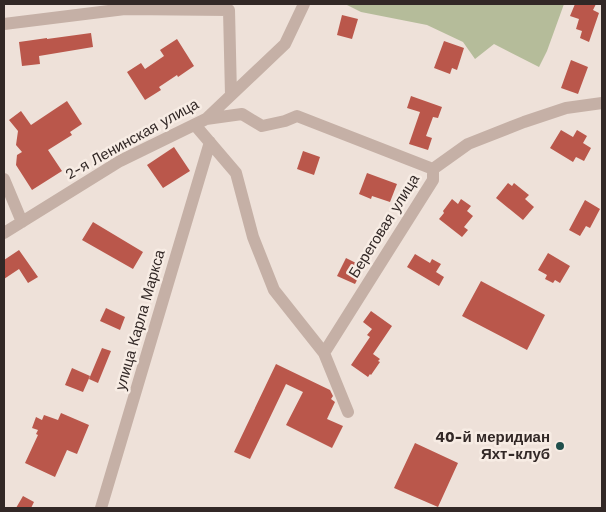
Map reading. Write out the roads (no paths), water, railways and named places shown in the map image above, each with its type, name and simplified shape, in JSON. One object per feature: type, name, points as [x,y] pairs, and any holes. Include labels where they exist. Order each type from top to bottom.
[{"type":"street","name":"2-я Ленинская улица","points":[[4,233],[120,161],[201,122],[285,44],[304,4]]},
{"type":"street","points":[[4,24],[125,7],[228,10],[231,95]]},
{"type":"street","name":"Береговая улица","points":[[324,353],[433,180],[433,168],[468,144],[524,122],[566,108],[602,103]]},
{"type":"street","points":[[348,412],[324,353],[274,290],[253,237],[236,173],[210,142],[201,122],[242,114],[262,126],[285,121],[297,116],[433,168]]},
{"type":"street","name":"улица Карла Маркса","points":[[101,508],[210,142]]},
{"type":"street","points":[[4,178],[22,222]]},
{"type":"place","name":"40-й меридиан Яхт-клуб","points":[[560,446]]}]
